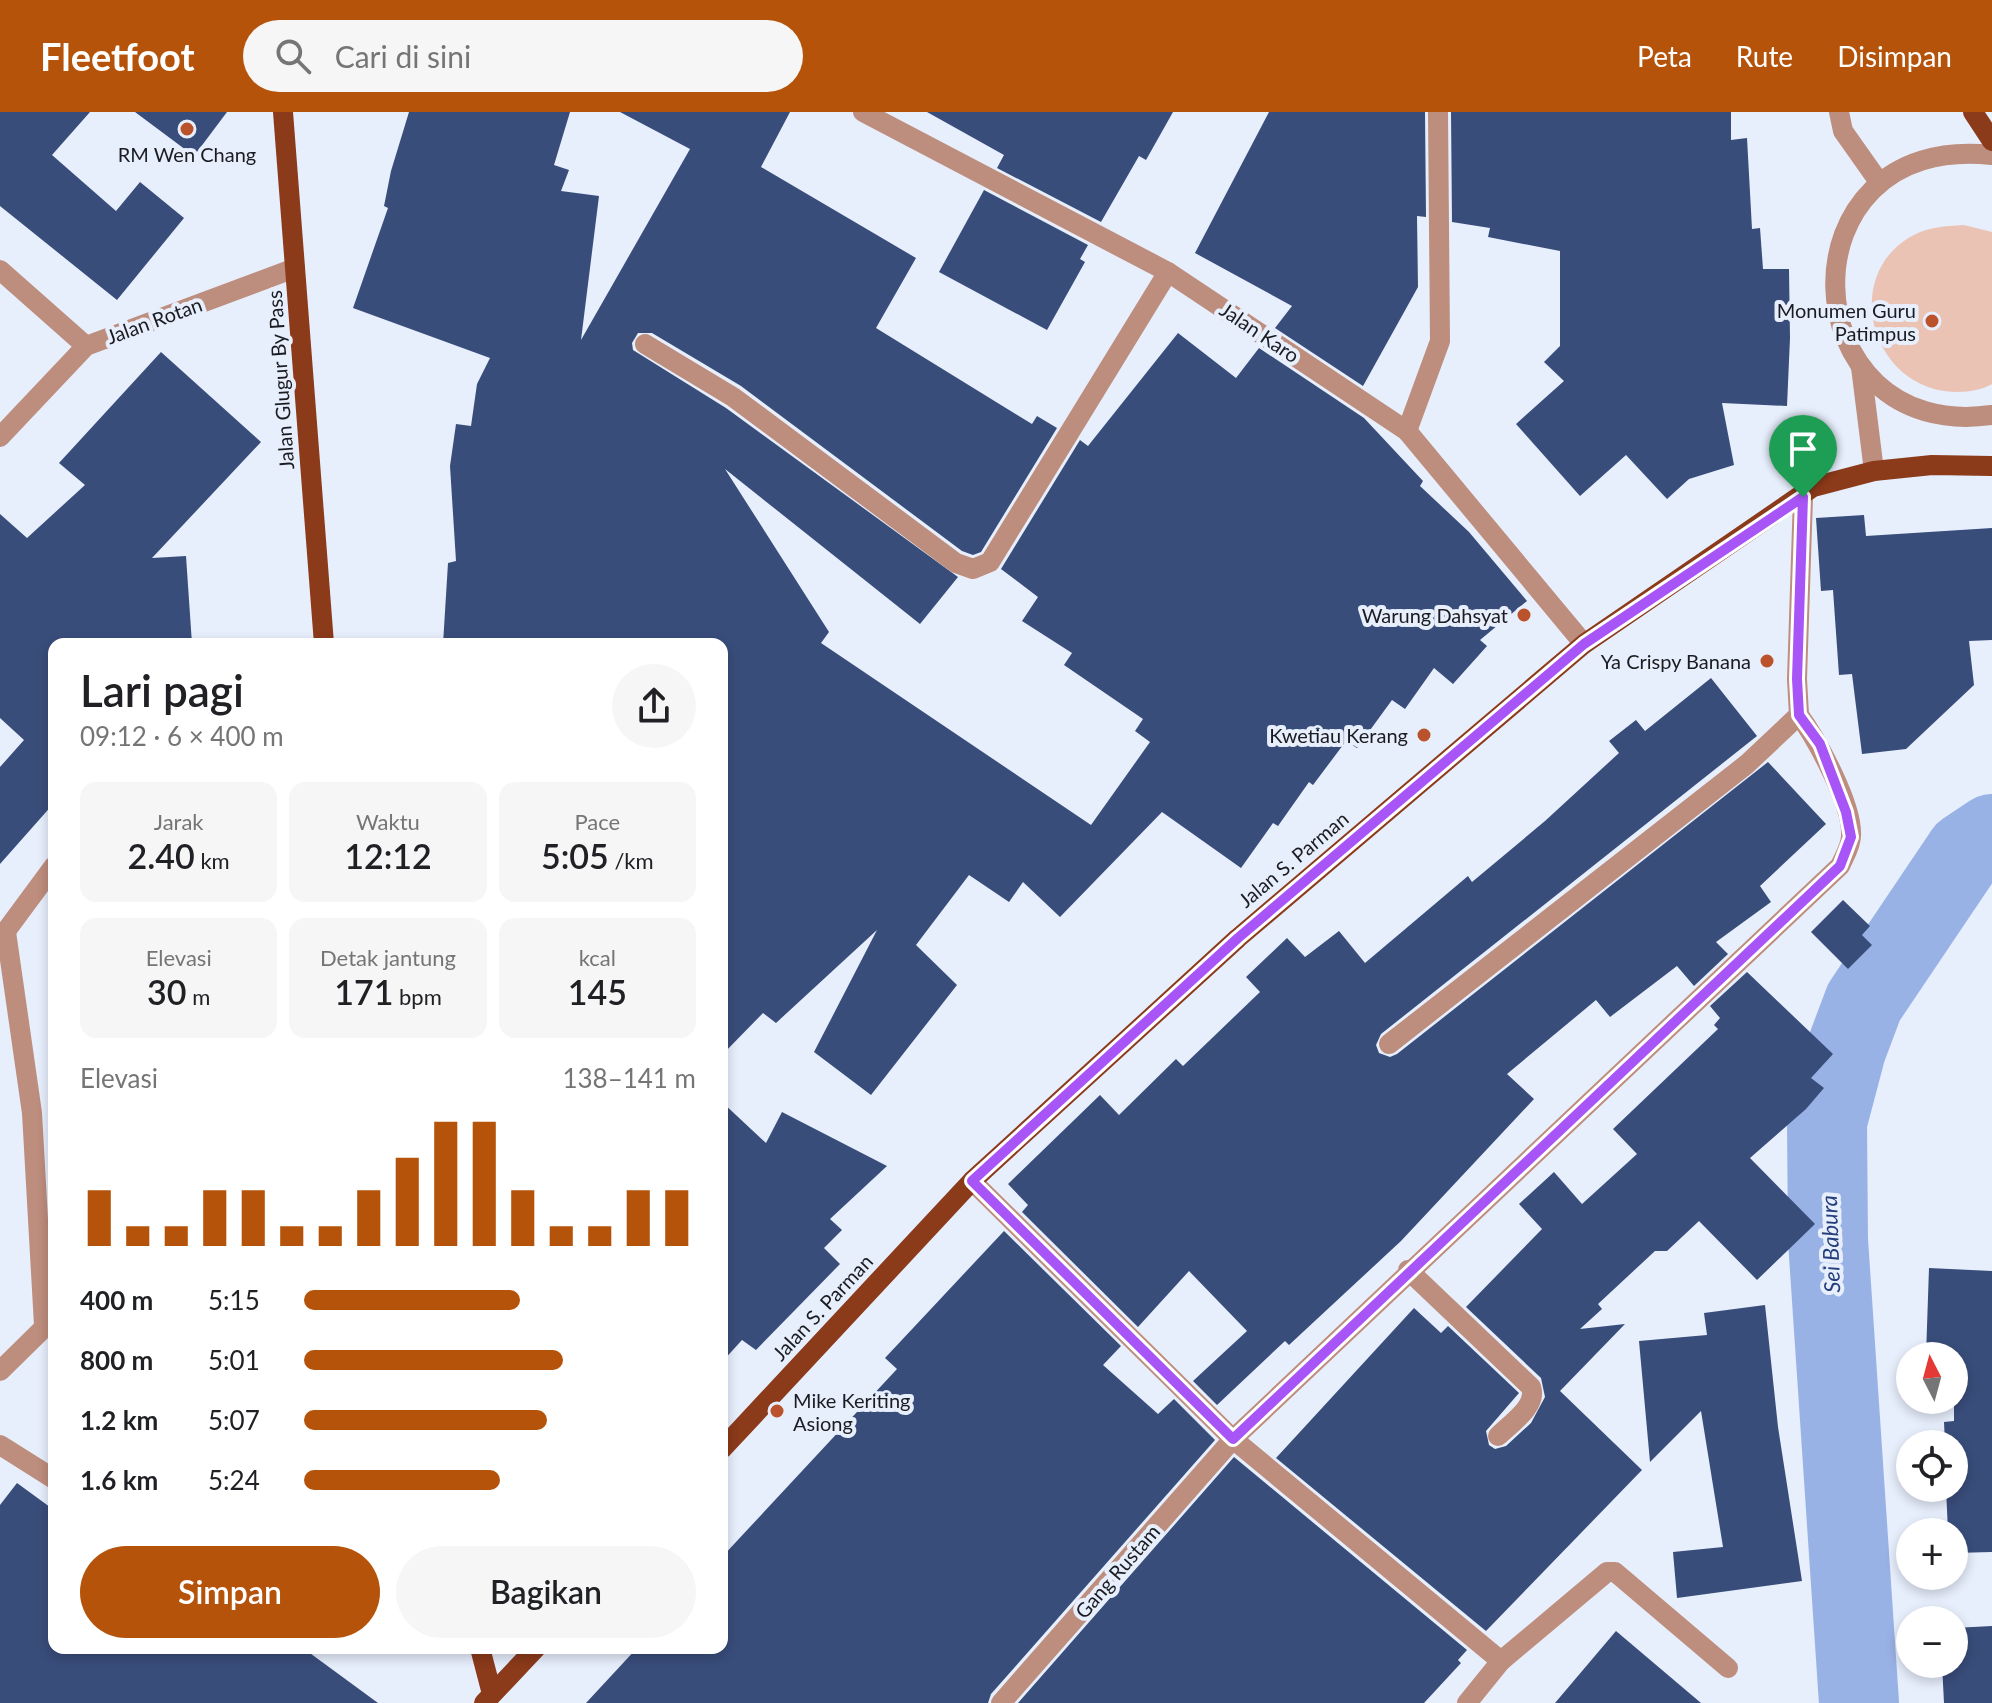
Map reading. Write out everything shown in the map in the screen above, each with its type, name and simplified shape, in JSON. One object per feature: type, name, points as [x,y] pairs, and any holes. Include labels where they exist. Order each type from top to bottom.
[{"type":"main road","name":"Jalan Glugur By Pass","points":[[283,112],[324,638]]},
{"type":"main road","points":[[1973,112],[1992,141]]},
{"type":"main road","name":"Jalan S. Parman","points":[[728,1443],[972,1181],[1238,938],[1584,644],[1803,497],[1813,487],[1874,471],[1932,465],[1992,466]]},
{"type":"main road","points":[[481,1654],[488,1698]]},
{"type":"main road","points":[[488,1698],[530,1654]]},
{"type":"street","name":"Jalan Karo","points":[[863,112],[1168,272],[1407,431],[1584,644]]},
{"type":"street","points":[[1407,431],[1440,341],[1438,112]]},
{"type":"street","points":[[1839,112],[1843,131],[1879,182]]},
{"type":"street","points":[[1992,155],[1960,152],[1920,160],[1879,182],[1859,206],[1842,236],[1834,269],[1834,304],[1843,338],[1861,367],[1890,395],[1926,413],[1966,419],[1992,415]]},
{"type":"street","name":"Jalan Rotan","points":[[0,437],[86,346],[295,268]]},
{"type":"street","points":[[0,270],[86,346]]},
{"type":"street","points":[[645,344],[733,397],[956,563],[973,569],[990,562],[1168,272]]},
{"type":"street","points":[[1861,367],[1874,471]]},
{"type":"street","points":[[1389,1044],[1747,764],[1799,715],[1797,679],[1803,497]]},
{"type":"street","name":"Gang Rustam","points":[[1001,1703],[1233,1439],[1408,1270],[1840,866],[1851,837],[1846,812],[1820,744],[1799,715]]},
{"type":"street","points":[[48,874],[3,936],[32,1113],[48,1310]]},
{"type":"street","points":[[972,1181],[1233,1439],[1501,1661]]},
{"type":"street","points":[[1408,1270],[1531,1387],[1534,1395],[1531,1403],[1498,1436]]},
{"type":"street","points":[[0,1371],[48,1323]]},
{"type":"street","points":[[0,1445],[48,1475]]},
{"type":"street","points":[[1467,1703],[1501,1661],[1601,1575],[1615,1572],[1728,1668]]},
{"type":"shaded area","name":"Monumen Guru Patimpus","points":[[1964,225],[1992,232],[1992,384],[1969,391],[1944,391],[1919,383],[1898,368],[1883,348],[1874,325],[1872,300],[1877,276],[1889,255],[1910,237],[1930,229]]},
{"type":"building","points":[[0,112],[90,112],[52,155],[116,211],[140,182],[184,218],[117,300],[0,206]]},
{"type":"building","points":[[135,112],[227,112],[194,156]]},
{"type":"building","points":[[409,112],[570,112],[554,165],[569,170],[561,191],[599,196],[581,340],[690,149],[620,112],[790,112],[761,167],[916,258],[876,328],[1032,424],[1037,416],[1057,428],[981,552],[973,555],[962,551],[741,386],[652,333],[638,333],[632,343],[633,350],[726,408],[958,577],[920,624],[725,469],[829,632],[821,643],[1091,825],[1150,742],[1135,731],[1143,719],[1064,665],[1072,653],[1022,621],[1038,597],[1001,569],[1080,440],[1088,446],[1178,333],[1236,378],[1259,348],[1364,418],[1423,481],[1420,486],[1469,532],[1527,601],[1480,640],[1487,646],[1453,684],[1434,668],[1405,709],[1392,700],[1357,748],[1346,741],[1313,785],[1309,782],[1278,826],[1273,823],[1241,868],[1162,812],[1060,917],[1023,882],[1009,902],[969,875],[916,945],[957,985],[871,1095],[814,1052],[877,930],[776,1023],[763,1013],[728,1049],[728,638],[443,638],[448,563],[456,561],[450,466],[456,424],[471,426],[477,384],[490,358],[353,308],[388,208],[384,206]]},
{"type":"building","points":[[927,112],[1173,112],[1146,160],[1139,156],[1101,222],[997,168],[1004,155]]},
{"type":"building","points":[[1269,112],[1425,112],[1426,217],[1417,216],[1418,287],[1363,386],[1275,328],[1292,306],[1195,253]]},
{"type":"building","points":[[1451,112],[1731,112],[1731,140],[1747,138],[1752,229],[1760,228],[1763,269],[1789,269],[1790,338],[1787,406],[1722,403],[1734,465],[1689,479],[1667,499],[1626,455],[1580,496],[1516,424],[1564,381],[1544,362],[1560,346],[1560,251],[1488,237],[1490,228],[1452,222]]},
{"type":"building","points":[[984,190],[1088,245],[1080,259],[1085,262],[1047,330],[939,272]]},
{"type":"building","points":[[161,352],[261,442],[152,558],[186,556],[192,638],[48,638],[48,810],[0,864],[0,767],[24,740],[0,718],[0,514],[27,538],[85,485],[59,463]]},
{"type":"building","points":[[1864,515],[1866,536],[1992,528],[1992,640],[1969,641],[1974,685],[1906,749],[1862,754],[1852,674],[1839,675],[1833,590],[1821,591],[1816,518]]},
{"type":"building","points":[[1711,678],[1757,736],[1381,1034],[1376,1045],[1379,1053],[1390,1057],[1397,1054],[1768,762],[1826,824],[1760,886],[1771,902],[1716,942],[1728,954],[1694,986],[1677,966],[1610,1017],[1596,1000],[1507,1074],[1534,1099],[1401,1241],[1289,1345],[1285,1341],[1217,1405],[1193,1381],[1247,1331],[1189,1271],[1138,1327],[1022,1212],[1028,1205],[1008,1184],[1100,1095],[1119,1115],[1176,1059],[1183,1066],[1260,992],[1246,977],[1287,938],[1305,957],[1339,931],[1365,963],[1468,876],[1472,882],[1545,821],[1619,753],[1609,741],[1636,720],[1645,731]]},
{"type":"building","points":[[1843,900],[1870,926],[1862,935],[1872,945],[1848,969],[1811,932]]},
{"type":"building","points":[[1747,972],[1833,1054],[1811,1078],[1824,1088],[1806,1109],[1750,1158],[1815,1224],[1757,1280],[1699,1221],[1667,1251],[1655,1251],[1598,1304],[1602,1309],[1580,1329],[1625,1324],[1560,1391],[1642,1470],[1486,1631],[1276,1458],[1414,1308],[1441,1333],[1448,1326],[1519,1393],[1486,1431],[1489,1445],[1495,1449],[1506,1446],[1531,1423],[1545,1397],[1541,1378],[1466,1307],[1542,1229],[1519,1204],[1554,1172],[1582,1204],[1637,1154],[1613,1129],[1718,1029],[1714,1025],[1720,1018],[1710,1006]]},
{"type":"building","points":[[728,1108],[766,1143],[782,1112],[887,1166],[830,1219],[842,1230],[824,1248],[840,1264],[756,1350],[742,1340],[728,1355]]},
{"type":"building","points":[[1004,1231],[1121,1346],[1103,1365],[1158,1414],[1174,1399],[1215,1440],[991,1694],[988,1703],[586,1703],[631,1654],[728,1654],[728,1551],[897,1369],[885,1358]]},
{"type":"building","points":[[1929,1268],[1992,1271],[1992,1552],[1968,1553],[1968,1518],[1947,1518],[1947,1502],[1968,1502],[1968,1430],[1944,1430],[1944,1422],[1954,1421],[1954,1414],[1968,1414],[1968,1342],[1926,1342]]},
{"type":"building","points":[[1765,1305],[1778,1427],[1802,1581],[1677,1598],[1673,1552],[1723,1547],[1701,1411],[1650,1462],[1639,1341],[1707,1335],[1704,1313]]},
{"type":"building","points":[[1234,1457],[1467,1650],[1458,1660],[1461,1663],[1424,1703],[1018,1703]]},
{"type":"building","points":[[17,1483],[48,1506],[48,1654],[311,1654],[378,1703],[0,1703],[0,1505]]},
{"type":"building","points":[[1992,1626],[1992,1703],[1944,1703],[1943,1678],[1968,1678],[1968,1627]]},
{"type":"building","points":[[1616,1631],[1701,1703],[1555,1703]]},
{"type":"waterway","name":"Sei Babura","points":[[1859,1703],[1828,1240],[1827,1122],[1846,1050],[1864,1002],[1965,852],[1992,834]]},
{"type":"place","name":"RM Wen Chang","points":[[187,129]]},
{"type":"place","name":"Monumen Guru Patimpus","points":[[1932,321]]},
{"type":"place","name":"Warung Dahsyat","points":[[1524,615]]},
{"type":"place","name":"Ya Crispy Banana","points":[[1767,661]]},
{"type":"place","name":"Kwetiau Kerang","points":[[1424,735]]},
{"type":"place","name":"Mike Keriting Asiong","points":[[777,1411]]},
{"type":"route","points":[[1803,497],[1797,679],[1799,715],[1820,744],[1846,812],[1851,837],[1840,866],[1408,1270],[1233,1439],[972,1181],[1238,938],[1584,644],[1803,497]]}]
